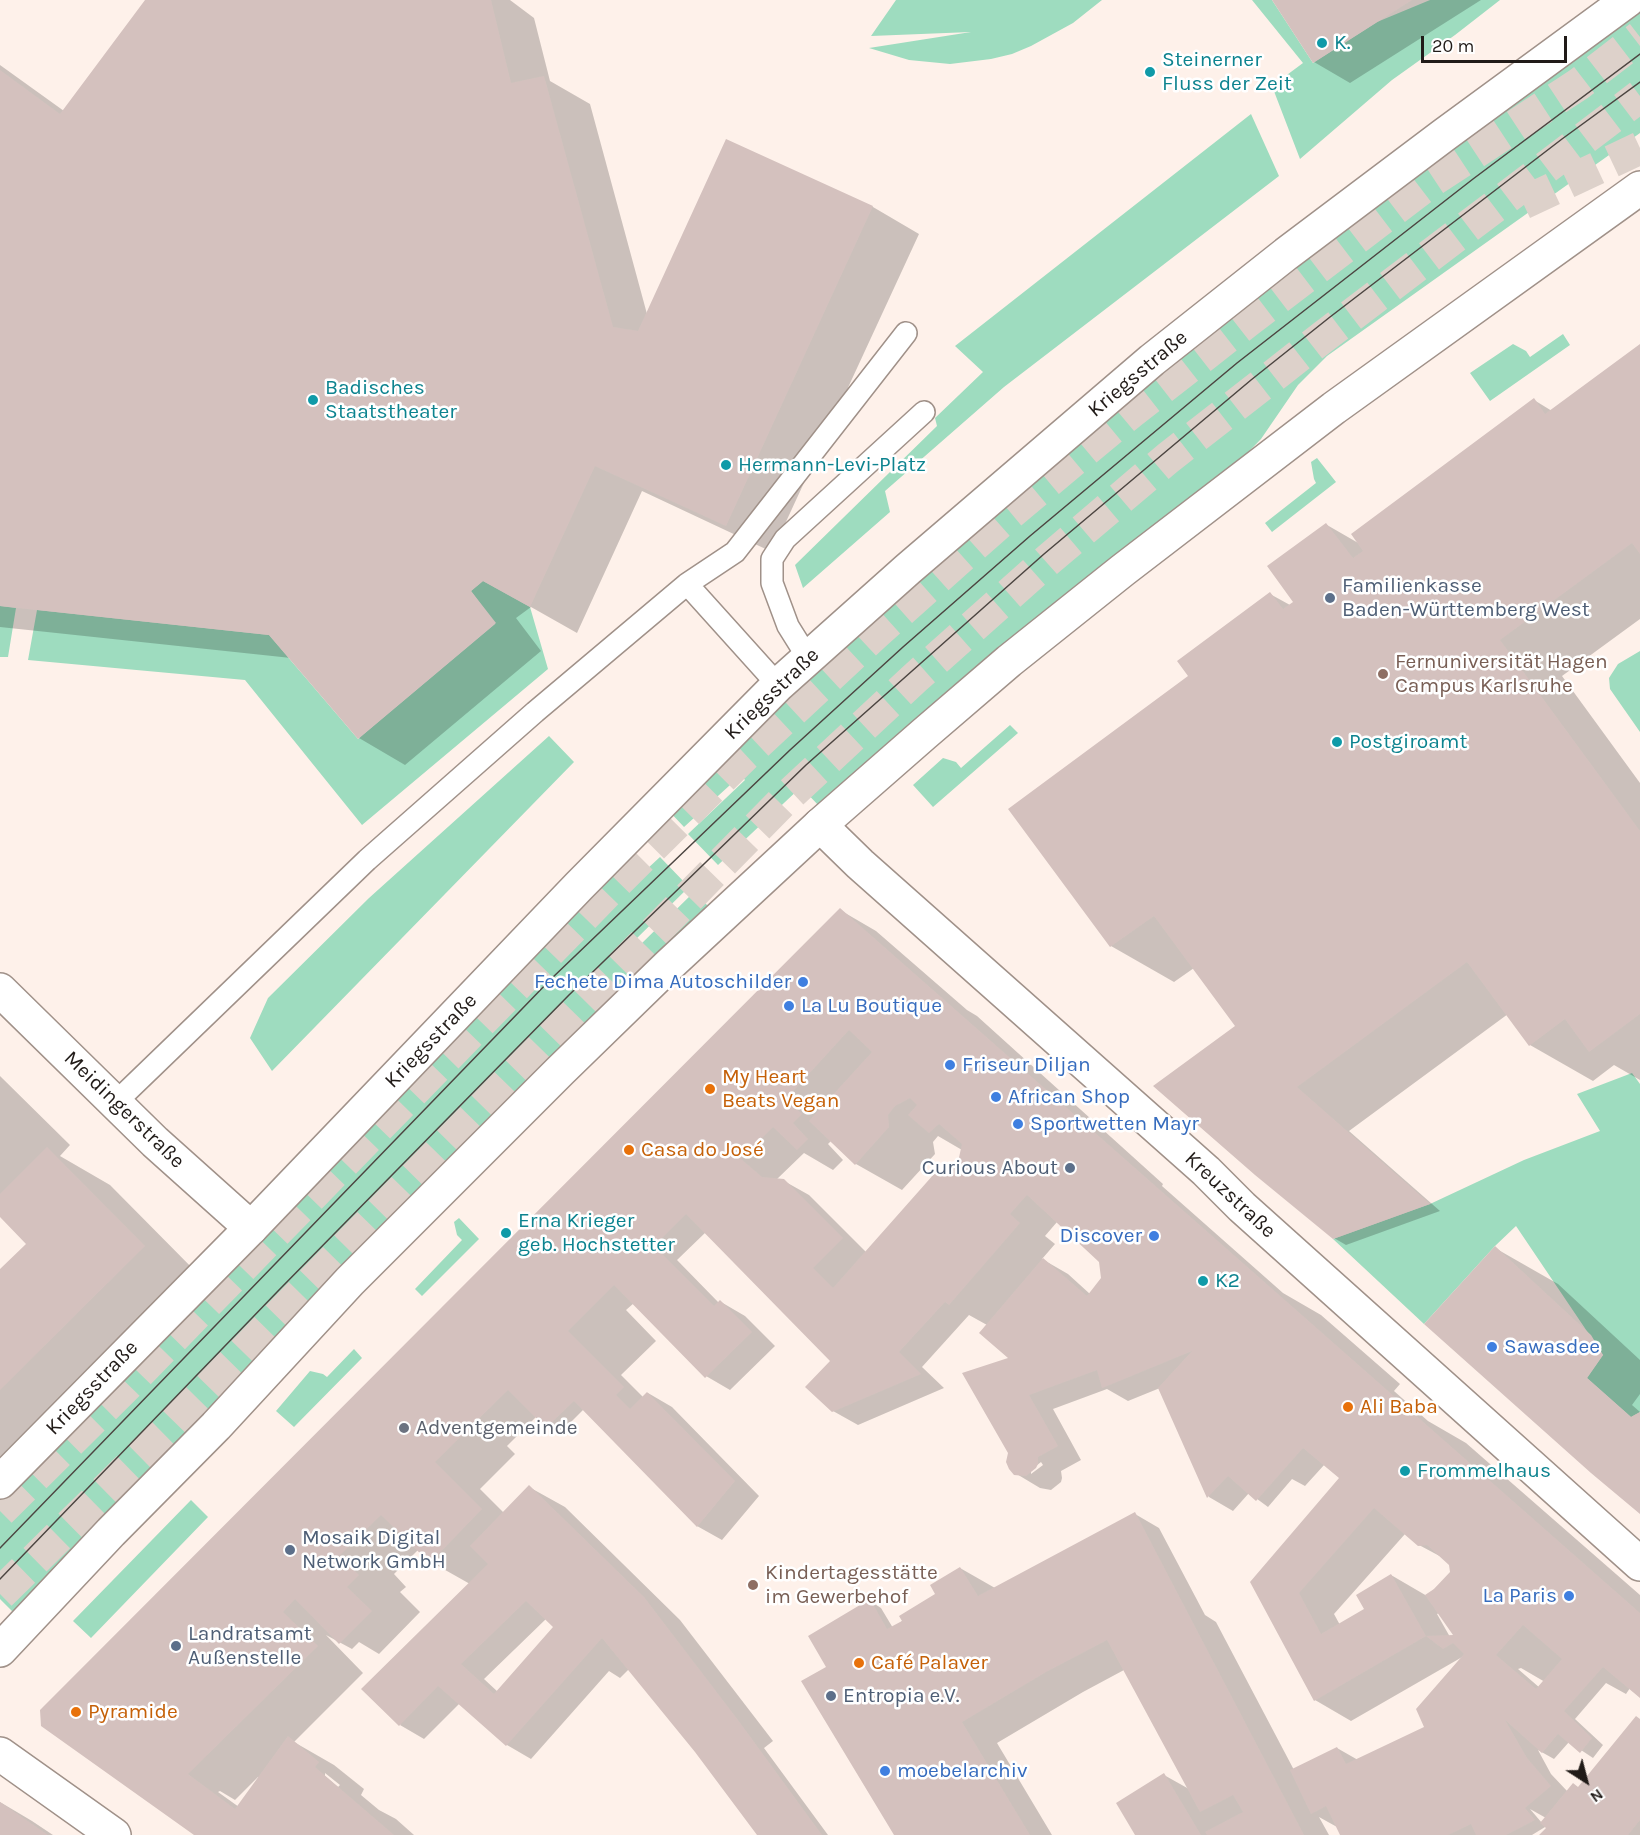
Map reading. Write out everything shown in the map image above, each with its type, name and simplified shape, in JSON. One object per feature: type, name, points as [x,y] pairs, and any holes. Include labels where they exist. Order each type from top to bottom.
[{"type":"main road","name":"Kriegsstraße","points":[[0,1482],[251,1228],[579,886],[778,685],[917,561],[1152,360],[1286,254],[1434,142],[1628,0]]},
{"type":"main road","points":[[0,1650],[111,1532],[216,1426],[350,1281],[660,973],[820,825],[967,697],[1123,570],[1334,408],[1640,188]]},
{"type":"main road","name":"Kreuzstraße","points":[[820,825],[869,872],[1206,1171],[1227,1193],[1640,1564]]},
{"type":"main road","name":"Meidingerstraße","points":[[0,990],[115,1103],[251,1228]]},
{"type":"main road","points":[[0,1754],[114,1835]]},
{"type":"lane","points":[[115,1103],[367,860],[535,712],[687,584],[735,552],[906,333]]},
{"type":"lane","points":[[808,658],[788,626],[772,583],[772,559],[785,539],[924,412]]},
{"type":"lane","points":[[687,584],[778,685]]},
{"type":"green space","points":[[896,0],[1102,0],[1073,23],[1012,54],[950,64],[909,60],[869,48],[971,32],[871,36]]},
{"type":"green space","points":[[1252,0],[1272,0],[1313,63],[1377,22],[1430,0],[1500,0],[1392,80],[1300,159],[1272,86],[1303,63]]},
{"type":"green space","points":[[1640,6],[1640,133],[1327,356],[1298,385],[1261,439],[1230,471],[820,807],[801,787],[718,865],[688,834],[745,780],[741,775],[684,827],[667,809],[847,641],[1158,371]]},
{"type":"green space","points":[[1251,114],[1279,176],[1004,387],[885,491],[890,512],[803,588],[795,565],[937,426],[935,418],[983,372],[955,346]]},
{"type":"green space","points":[[1563,334],[1570,345],[1490,401],[1470,373],[1513,344],[1526,351],[1530,357]]},
{"type":"green space","points":[[1317,458],[1336,482],[1272,532],[1265,523],[1316,483],[1311,462]]},
{"type":"green space","points":[[483,581],[530,607],[548,669],[362,825],[245,680],[28,660],[37,610],[269,635],[358,739],[495,624],[471,591]]},
{"type":"green space","points":[[0,606],[16,608],[8,657],[0,657]]},
{"type":"green space","points":[[1640,651],[1640,732],[1610,689],[1609,678],[1618,664]]},
{"type":"green space","points":[[1010,725],[1018,733],[933,807],[913,785],[943,758],[956,762],[961,768]]},
{"type":"green space","points":[[549,736],[574,762],[272,1071],[250,1038],[268,998],[369,898]]},
{"type":"green space","points":[[660,857],[689,887],[634,941],[639,946],[694,892],[710,908],[14,1613],[0,1599],[0,1501],[616,865],[633,882]]},
{"type":"green space","points":[[1632,1073],[1640,1084],[1640,1412],[1631,1417],[1587,1378],[1603,1355],[1516,1226],[1424,1324],[1333,1239],[1430,1204],[1524,1160],[1600,1131],[1577,1094]]},
{"type":"green space","points":[[459,1218],[479,1239],[422,1296],[415,1289],[462,1240],[457,1235],[454,1222]]},
{"type":"green space","points":[[354,1349],[362,1358],[294,1427],[276,1411],[310,1371],[327,1377]]},
{"type":"green space","points":[[191,1500],[208,1517],[91,1638],[73,1621]]},
{"type":"building","name":"Badisches Staatstheater","points":[[145,0],[491,0],[511,83],[544,76],[613,327],[638,331],[726,139],[873,206],[726,526],[595,466],[530,607],[483,581],[471,591],[496,623],[358,739],[269,635],[0,606],[0,70],[60,114]]},
{"type":"building","name":"K.","points":[[1272,0],[1412,0],[1313,63]]},
{"type":"building","name":"Postgiroamt","points":[[1640,344],[1640,554],[1632,543],[1500,640],[1640,831],[1640,1014],[1589,1052],[1565,1019],[1529,1046],[1467,962],[1297,1087],[1430,1204],[1333,1239],[1153,1086],[1235,1026],[1154,916],[1110,947],[1008,809],[1188,676],[1177,661],[1270,592],[1283,609],[1293,602],[1267,566],[1326,523],[1353,558],[1363,551],[1351,534],[1534,398],[1545,414]]},
{"type":"building","points":[[840,908],[1640,1613],[1640,1698],[1603,1667],[1564,1711],[1592,1738],[1580,1753],[1558,1734],[1542,1753],[1505,1720],[1527,1758],[1551,1786],[1525,1808],[1535,1820],[1506,1835],[1476,1835],[1471,1824],[1448,1835],[1340,1835],[1326,1806],[1311,1814],[1290,1770],[1337,1747],[1346,1764],[1424,1727],[1416,1709],[1464,1654],[1453,1643],[1443,1649],[1426,1636],[1314,1701],[1250,1582],[1339,1478],[1303,1448],[1256,1501],[1228,1476],[1207,1498],[1158,1388],[1192,1351],[1102,1388],[1097,1370],[1029,1395],[1058,1446],[1038,1457],[1036,1468],[1026,1476],[1014,1475],[1006,1462],[1008,1453],[962,1373],[1008,1358],[979,1333],[1043,1258],[1087,1296],[1101,1278],[1099,1262],[1027,1195],[1010,1214],[1020,1223],[949,1305],[945,1302],[899,1352],[921,1374],[832,1412],[805,1387],[830,1361],[686,1214],[654,1246],[714,1306],[720,1300],[752,1332],[705,1378],[614,1285],[568,1331],[624,1387],[616,1395],[630,1409],[647,1392],[735,1481],[697,1527],[574,1401],[546,1428],[508,1390],[435,1462],[482,1509],[430,1563],[381,1515],[339,1556],[359,1575],[347,1587],[372,1611],[339,1644],[295,1599],[283,1612],[318,1646],[188,1774],[235,1809],[288,1736],[319,1762],[315,1767],[394,1835],[194,1835],[41,1726],[40,1710]],"holes":[[[849,1030],[872,1052],[809,1121],[855,1165],[889,1127],[888,1115],[895,1106],[910,1098],[917,1105],[908,1115],[929,1133],[939,1124],[962,1144],[958,1162],[949,1171],[934,1174],[833,1288],[813,1268],[843,1238],[784,1179],[762,1177],[741,1159],[773,1127],[797,1150],[808,1139],[793,1123],[802,1114],[786,1099]],[[1374,1508],[1418,1546],[1427,1545],[1449,1565],[1450,1572],[1425,1595],[1453,1635],[1426,1636],[1391,1574],[1356,1595],[1364,1609],[1321,1634],[1299,1593]],[[1523,1625],[1562,1659],[1536,1689],[1496,1655]]]},
{"type":"building","points":[[47,1147],[145,1246],[0,1390],[0,1269],[26,1244],[0,1217],[0,1194]]},
{"type":"building","points":[[1495,1246],[1591,1335],[1603,1355],[1587,1378],[1631,1417],[1640,1412],[1640,1514],[1424,1324]]},
{"type":"building","points":[[529,1485],[644,1597],[822,1835],[757,1835],[695,1752],[602,1638],[506,1746],[438,1686],[399,1726],[361,1689],[488,1564],[470,1546]],"holes":[[[526,1601],[553,1627],[494,1694],[461,1664]]]},
{"type":"building","points":[[1135,1512],[1304,1835],[1207,1835],[1205,1832],[1243,1812],[1233,1795],[1200,1812],[1107,1640],[1046,1672],[962,1722],[1030,1835],[894,1835],[801,1681],[826,1667],[808,1636],[870,1599],[887,1629],[902,1621],[899,1616],[935,1594],[930,1585],[960,1567],[978,1596]]},
{"type":"building","points":[[1636,1716],[1640,1719],[1640,1820],[1628,1835],[1539,1835],[1546,1828],[1540,1823],[1573,1783],[1578,1787]]},
{"type":"building","points":[[1164,1773],[1201,1835],[1135,1835],[1116,1803]]},
{"type":"building","points":[[0,1802],[48,1835],[0,1835]]},
{"type":"tunnel","points":[[0,1511],[125,1387],[618,881],[745,755],[876,633],[1008,515],[1130,413],[1249,320],[1430,182],[1579,84],[1640,37]]},
{"type":"tunnel","points":[[0,1594],[167,1430],[785,799],[915,678],[1168,458],[1640,96]]},
{"type":"tunnel","points":[[1523,203],[1640,148]]},
{"type":"tram line","points":[[0,1548],[551,979],[790,750],[903,647],[1030,536],[1237,363],[1473,179],[1640,54]]},
{"type":"tram line","points":[[0,1579],[278,1291],[569,995],[806,765],[1044,554],[1251,380],[1562,139],[1640,82]]},
{"type":"place","name":"K.","points":[[1322,43]]},
{"type":"place","name":"Steinerner Fluss der Zeit","points":[[1150,72]]},
{"type":"place","name":"Badisches Staatstheater","points":[[313,400]]},
{"type":"place","name":"Hermann-Levi-Platz","points":[[726,465]]},
{"type":"place","name":"Familienkasse Baden-Württemberg West","points":[[1330,598]]},
{"type":"place","name":"Fernuniversität Hagen Campus Karlsruhe","points":[[1383,674]]},
{"type":"place","name":"Postgiroamt","points":[[1337,742]]},
{"type":"place","name":"Fechete Dima Autoschilder","points":[[803,982]]},
{"type":"place","name":"La Lu Boutique","points":[[789,1006]]},
{"type":"place","name":"Friseur Diljan","points":[[950,1065]]},
{"type":"place","name":"My Heart Beats Vegan","points":[[710,1089]]},
{"type":"place","name":"African Shop","points":[[996,1097]]},
{"type":"place","name":"Sportwetten Mayr","points":[[1018,1124]]},
{"type":"place","name":"Casa do José","points":[[629,1150]]},
{"type":"place","name":"Curious About","points":[[1070,1168]]},
{"type":"place","name":"Erna Krieger geb. Hochstetter","points":[[506,1233]]},
{"type":"place","name":"Discover","points":[[1154,1236]]},
{"type":"place","name":"K2","points":[[1203,1281]]},
{"type":"place","name":"Sawasdee","points":[[1492,1347]]},
{"type":"place","name":"Ali Baba","points":[[1348,1407]]},
{"type":"place","name":"Adventgemeinde","points":[[404,1428]]},
{"type":"place","name":"Frommelhaus","points":[[1405,1471]]},
{"type":"place","name":"Mosaik Digital Network GmbH","points":[[290,1550]]},
{"type":"place","name":"Kindertagesstätte im Gewerbehof","points":[[753,1585]]},
{"type":"place","name":"La Paris","points":[[1569,1596]]},
{"type":"place","name":"Landratsamt Außenstelle","points":[[176,1646]]},
{"type":"place","name":"Café Palaver","points":[[859,1663]]},
{"type":"place","name":"Entropia e.V.","points":[[831,1696]]},
{"type":"place","name":"Pyramide","points":[[76,1712]]},
{"type":"place","name":"moebelarchiv","points":[[885,1771]]}]
